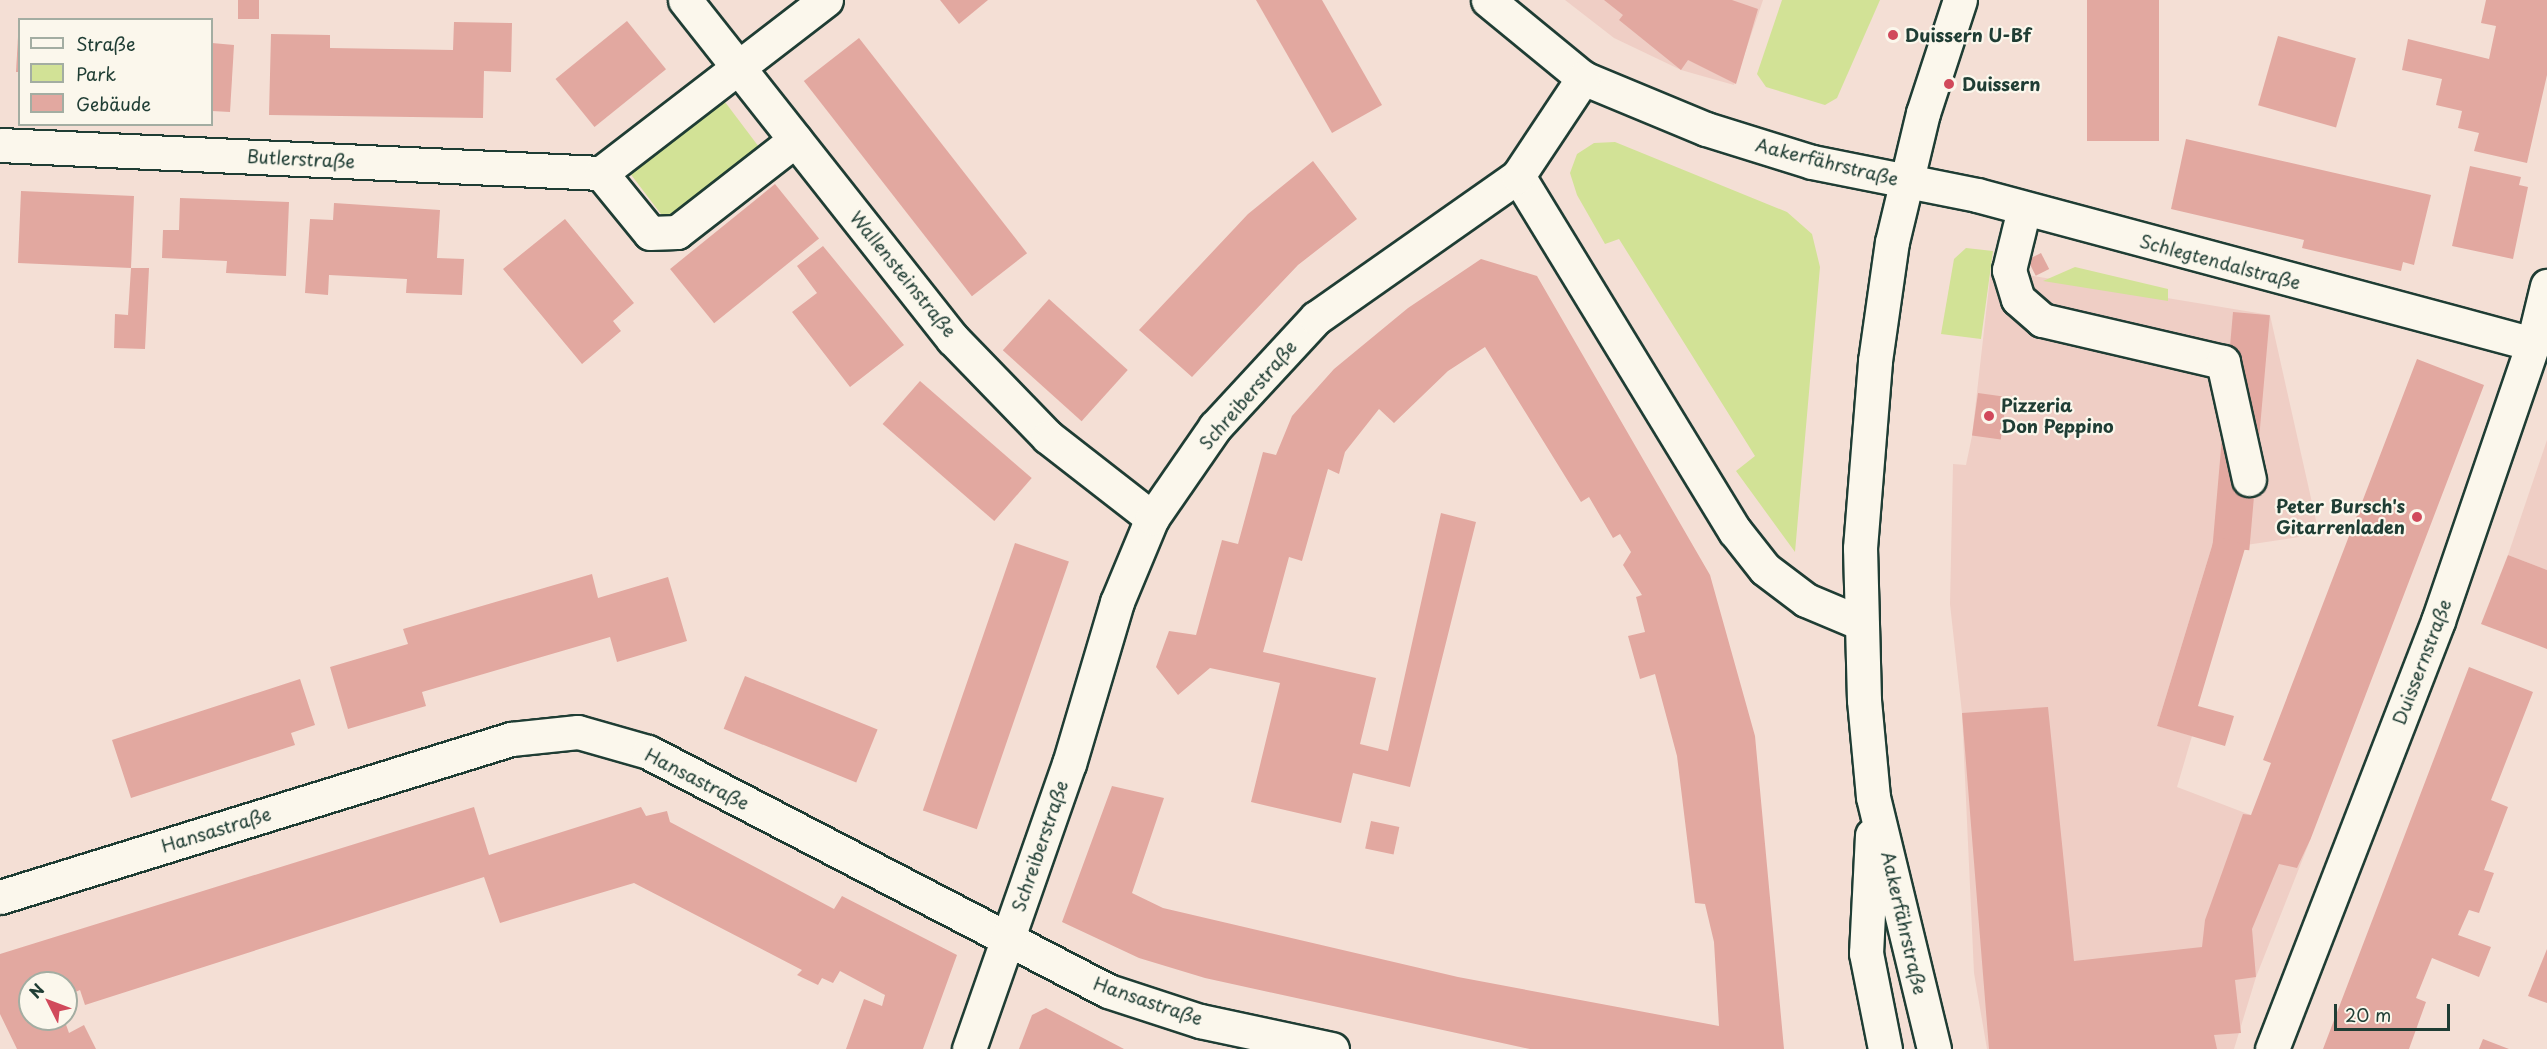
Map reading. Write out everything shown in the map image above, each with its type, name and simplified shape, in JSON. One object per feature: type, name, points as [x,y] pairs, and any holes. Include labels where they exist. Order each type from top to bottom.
[{"type":"street","name":"Wallensteinstraße","points":[[685,0],[954,339],[1048,437],[1152,518]]},
{"type":"street","points":[[795,140],[677,232],[650,233],[601,173],[826,0]]},
{"type":"street","name":"Aakerfährstraße","points":[[1488,0],[1583,78],[1706,129],[1812,162],[1906,181],[1875,361],[1860,548],[1861,623],[1874,797],[1866,953],[1885,1049]]},
{"type":"street","points":[[1906,181],[1960,0]]},
{"type":"street","name":"Schreiberstraße","points":[[969,1049],[1069,764],[1117,602],[1152,518],[1215,427],[1316,318],[1518,176],[1583,78]]},
{"type":"street","name":"Butlerstraße","points":[[0,145],[601,173]]},
{"type":"street","points":[[1518,176],[1735,531],[1765,569],[1806,600],[1861,623]]},
{"type":"street","name":"Schlegtendalstraße","points":[[1906,181],[2024,209],[2533,344]]},
{"type":"street","points":[[2024,209],[2009,270],[2018,299],[2043,320],[2223,362],[2249,479]]},
{"type":"street","name":"Duissernstraße","points":[[2275,1041],[2438,621],[2533,344],[2547,286]]},
{"type":"street","name":"Hansastraße","points":[[0,897],[511,739],[578,732],[648,752],[1108,991],[1200,1021],[1332,1049]]},
{"type":"street","name":"Aakerfährstraße","points":[[1874,797],[1935,1049]]},
{"type":"shaded area","points":[[1565,0],[1763,0],[1734,85],[1681,70],[1614,38]]},
{"type":"shaded area","points":[[1991,269],[2270,315],[2319,534],[2246,545],[2215,536],[2157,726],[2192,736],[2177,787],[2311,838],[2256,977],[2234,1049],[1987,1049],[1974,973],[1962,713],[1950,604],[1953,464],[1966,465],[1972,436]]},
{"type":"shaded area","points":[[2547,440],[2547,570],[2508,555]]},
{"type":"green space","points":[[1782,0],[1880,0],[1837,98],[1825,105],[1766,87],[1757,74]]},
{"type":"green space","points":[[722,98],[762,151],[677,221],[664,218],[629,172]]},
{"type":"green space","points":[[1615,142],[1787,212],[1812,234],[1820,267],[1795,552],[1736,471],[1755,456],[1619,239],[1605,244],[1577,195],[1570,173],[1577,154],[1594,143]]},
{"type":"green space","points":[[1966,248],[1993,251],[1981,339],[1941,334],[1954,259]]},
{"type":"green space","points":[[2075,267],[2168,289],[2168,301],[2043,281]]},
{"type":"building","points":[[238,0],[259,0],[259,19],[238,19]]},
{"type":"building","points":[[940,0],[988,0],[959,24]]},
{"type":"building","points":[[1256,0],[1322,0],[1382,105],[1332,133]]},
{"type":"building","points":[[1604,0],[1732,0],[1758,9],[1736,84],[1688,60],[1681,70],[1619,20],[1623,15]]},
{"type":"building","points":[[2087,0],[2159,0],[2159,141],[2087,141]]},
{"type":"building","points":[[2486,0],[2547,0],[2547,75],[2527,163],[2474,151],[2479,133],[2458,128],[2462,111],[2436,105],[2442,79],[2402,70],[2408,39],[2489,59],[2496,26],[2481,23]]},
{"type":"building","points":[[627,21],[666,69],[595,127],[556,79]]},
{"type":"building","points":[[454,22],[512,23],[511,72],[484,71],[483,118],[269,115],[271,34],[330,35],[330,48],[453,50]]},
{"type":"building","points":[[2278,36],[2356,58],[2336,128],[2258,105]]},
{"type":"building","points":[[18,37],[18,72],[16,72]]},
{"type":"building","points":[[859,38],[1027,253],[972,296],[804,81]]},
{"type":"building","points":[[213,43],[234,45],[230,112],[213,111]]},
{"type":"building","points":[[2186,139],[2431,195],[2414,265],[2403,262],[2401,271],[2302,248],[2304,240],[2171,209]]},
{"type":"building","points":[[1313,161],[1357,219],[1298,265],[1192,377],[1139,330],[1248,214]]},
{"type":"building","points":[[2470,166],[2521,177],[2519,185],[2528,187],[2513,259],[2452,246]]},
{"type":"building","points":[[775,184],[819,238],[714,323],[670,269]]},
{"type":"building","points":[[21,191],[134,196],[131,268],[18,263]]},
{"type":"building","points":[[180,198],[289,202],[286,276],[226,273],[227,261],[162,258],[163,230],[179,230]]},
{"type":"building","points":[[334,203],[440,210],[437,258],[464,259],[462,295],[406,293],[407,279],[329,275],[328,295],[305,293],[310,219],[333,220]]},
{"type":"building","points":[[565,219],[634,303],[613,321],[621,331],[582,364],[503,269]]},
{"type":"building","points":[[823,246],[904,345],[850,387],[792,312],[817,293],[797,266]]},
{"type":"building","points":[[2041,253],[2049,269],[2036,276],[2028,260]]},
{"type":"building","points":[[1481,259],[1537,276],[1710,575],[1755,736],[1784,1049],[1530,1049],[1205,978],[1139,958],[1062,922],[1112,786],[1164,798],[1132,893],[1163,908],[1458,977],[1719,1026],[1714,942],[1705,904],[1695,903],[1677,756],[1655,674],[1640,679],[1628,636],[1645,632],[1636,597],[1642,595],[1623,565],[1631,552],[1620,534],[1613,538],[1589,497],[1581,502],[1485,347],[1448,371],[1394,423],[1379,409],[1345,452],[1339,474],[1328,469],[1302,561],[1289,557],[1263,652],[1376,678],[1360,744],[1388,751],[1441,513],[1476,522],[1410,787],[1353,773],[1341,823],[1251,802],[1280,683],[1210,668],[1178,695],[1156,667],[1169,631],[1196,635],[1222,540],[1238,544],[1263,452],[1276,455],[1292,416],[1334,369],[1408,308]]},
{"type":"building","points":[[131,268],[149,268],[145,349],[114,348],[115,314],[128,315]]},
{"type":"building","points":[[1049,299],[1128,370],[1082,421],[1003,350]]},
{"type":"building","points":[[2233,312],[2270,315],[2249,550],[2212,547]]},
{"type":"building","points":[[2417,359],[2484,385],[2311,838],[2297,868],[2279,864],[2252,929],[2256,977],[2235,980],[2241,1033],[2214,1035],[2217,1049],[1989,1049],[1962,713],[2048,707],[2074,961],[2202,947],[2205,920],[2243,814],[2251,815],[2271,763],[2263,760]]},
{"type":"building","points":[[920,381],[1032,478],[994,521],[883,424]]},
{"type":"building","name":"Pizzeria Don Peppino","points":[[1978,393],[2007,397],[2001,440],[1972,436]]},
{"type":"building","points":[[2215,536],[2246,545],[2198,706],[2234,716],[2225,746],[2157,726]]},
{"type":"building","points":[[1015,543],[1069,562],[977,829],[923,811]]},
{"type":"building","points":[[2508,555],[2547,570],[2547,649],[2481,624]]},
{"type":"building","points":[[592,574],[598,598],[668,577],[687,641],[617,662],[610,637],[422,692],[426,706],[348,729],[330,667],[408,644],[403,629]]},
{"type":"building","points":[[2469,667],[2533,692],[2491,800],[2508,807],[2484,870],[2494,873],[2479,913],[2469,910],[2458,935],[2491,947],[2479,977],[2432,958],[2416,998],[2426,1002],[2409,1049],[2323,1049]]},
{"type":"building","points":[[745,676],[878,730],[856,782],[724,729]]},
{"type":"building","points":[[300,679],[315,725],[291,733],[295,745],[131,798],[112,740]]},
{"type":"building","points":[[474,807],[489,855],[641,807],[646,816],[667,811],[670,822],[834,909],[842,896],[957,955],[923,1049],[846,1049],[864,999],[882,1006],[885,995],[840,971],[833,983],[822,978],[818,985],[797,975],[802,970],[634,883],[500,923],[484,877],[85,1005],[80,990],[78,991],[78,971],[18,971],[18,1031],[68,1031],[69,1033],[78,1031],[78,1028],[84,1025],[96,1049],[17,1049],[0,1014],[0,954]]},
{"type":"building","points":[[1371,821],[1399,827],[1394,854],[1365,848]]},
{"type":"building","points":[[2547,949],[2547,1003],[2528,996]]},
{"type":"building","points":[[1046,1008],[1124,1049],[1019,1049],[1032,1015]]},
{"type":"building","points":[[2483,1039],[2509,1049],[2479,1049]]},
{"type":"place","name":"Duissern U-Bf","points":[[1893,35]]},
{"type":"place","name":"Duissern","points":[[1949,84]]},
{"type":"place","name":"Pizzeria Don Peppino","points":[[1989,416]]},
{"type":"place","name":"Peter Bursch's Gitarrenladen","points":[[2417,517]]}]
